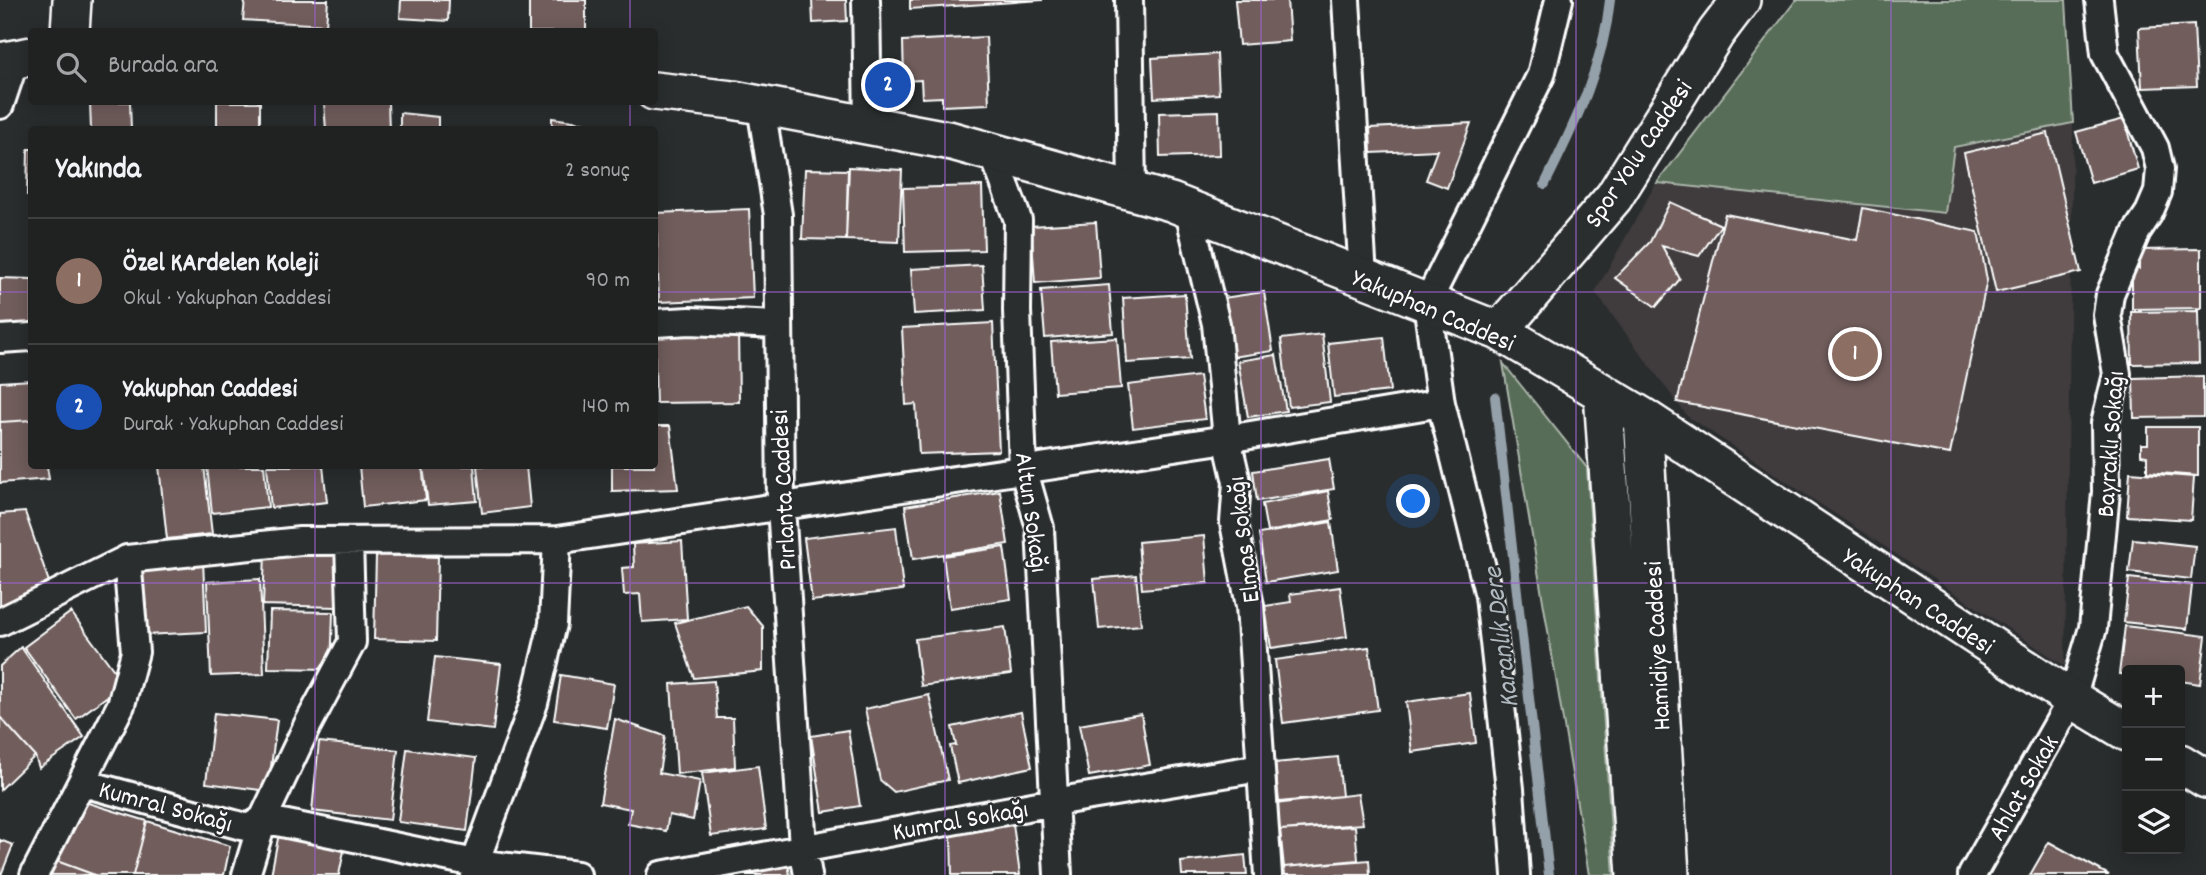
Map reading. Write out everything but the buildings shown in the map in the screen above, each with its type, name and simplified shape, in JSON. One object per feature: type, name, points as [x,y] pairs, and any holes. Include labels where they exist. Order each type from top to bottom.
[{"type":"street","points":[[70,28],[72,0]]},
{"type":"street","points":[[866,0],[868,126]]},
{"type":"street","points":[[1129,0],[1132,191]]},
{"type":"street","points":[[1346,0],[1363,277]]},
{"type":"street","points":[[1516,875],[1489,596],[1441,403],[1427,303],[1541,75],[1559,0]]},
{"type":"street","name":"Spor Yolu Caddesi","points":[[1499,331],[1614,197],[1716,33],[1741,0]]},
{"type":"street","name":"Bayraklı Sokağı","points":[[2072,699],[2094,628],[2101,558],[2106,492],[2105,423],[2117,374],[2107,315],[2110,294],[2137,230],[2154,202],[2160,169],[2155,148],[2105,54],[2099,0]]},
{"type":"street","points":[[0,105],[16,58]]},
{"type":"street","name":"Yakuphan Caddesi","points":[[658,92],[761,106],[868,126],[993,153],[1132,191],[1188,208],[1499,331],[1643,417],[2072,699],[2122,729]]},
{"type":"street","name":"Pırlanta Caddesi","points":[[761,106],[778,215],[780,506],[803,847],[808,875]]},
{"type":"street","name":"Altun Sokağı","points":[[993,153],[1018,220],[1017,311],[1023,468],[1040,528],[1058,875]]},
{"type":"street","name":"Elmas Sokağı","points":[[1188,208],[1216,324],[1227,439],[1237,482],[1234,523],[1250,606],[1268,875]]},
{"type":"street","points":[[658,323],[691,321],[777,326]]},
{"type":"street","points":[[0,338],[28,337]]},
{"type":"street","points":[[1603,393],[1636,875]]},
{"type":"street","points":[[0,622],[127,559],[300,541],[557,540],[1227,439],[1441,403]]},
{"type":"street","name":"Hamidiye Caddesi","points":[[1643,417],[1670,875]]},
{"type":"street","points":[[475,869],[534,703],[554,624],[557,540]]},
{"type":"street","points":[[246,875],[263,819],[307,726],[352,642],[349,541]]},
{"type":"street","points":[[34,875],[121,705],[135,652],[127,559]]},
{"type":"street","name":"Ahlat Sokak","points":[[1972,875],[2072,699]]},
{"type":"street","points":[[2185,766],[2206,779]]},
{"type":"street","name":"Kumral Sokağı","points":[[661,875],[1054,802],[1260,768]]},
{"type":"street","name":"Kumral Sokağı","points":[[83,783],[249,828],[263,819],[475,869],[577,875]]},
{"type":"shaded area","points":[[2073,123],[2065,666],[1687,416],[1595,292],[1656,183],[1944,213],[1953,147]]},
{"type":"green space","points":[[1796,0],[2066,0],[2073,123],[1954,147],[1945,213],[1657,183]]},
{"type":"green space","points":[[1503,363],[1587,468],[1614,875],[1589,875]]},
{"type":"waterway","name":"Karanlık Dere","points":[[1545,184],[1586,95],[1601,49],[1610,0]]},
{"type":"waterway","name":"Karanlık Dere","points":[[1495,397],[1549,875]]},
{"type":"place","name":"Yakuphan Caddesi","points":[[888,85]]},
{"type":"place","name":"Özel KArdelen Koleji","points":[[1855,354]]}]
